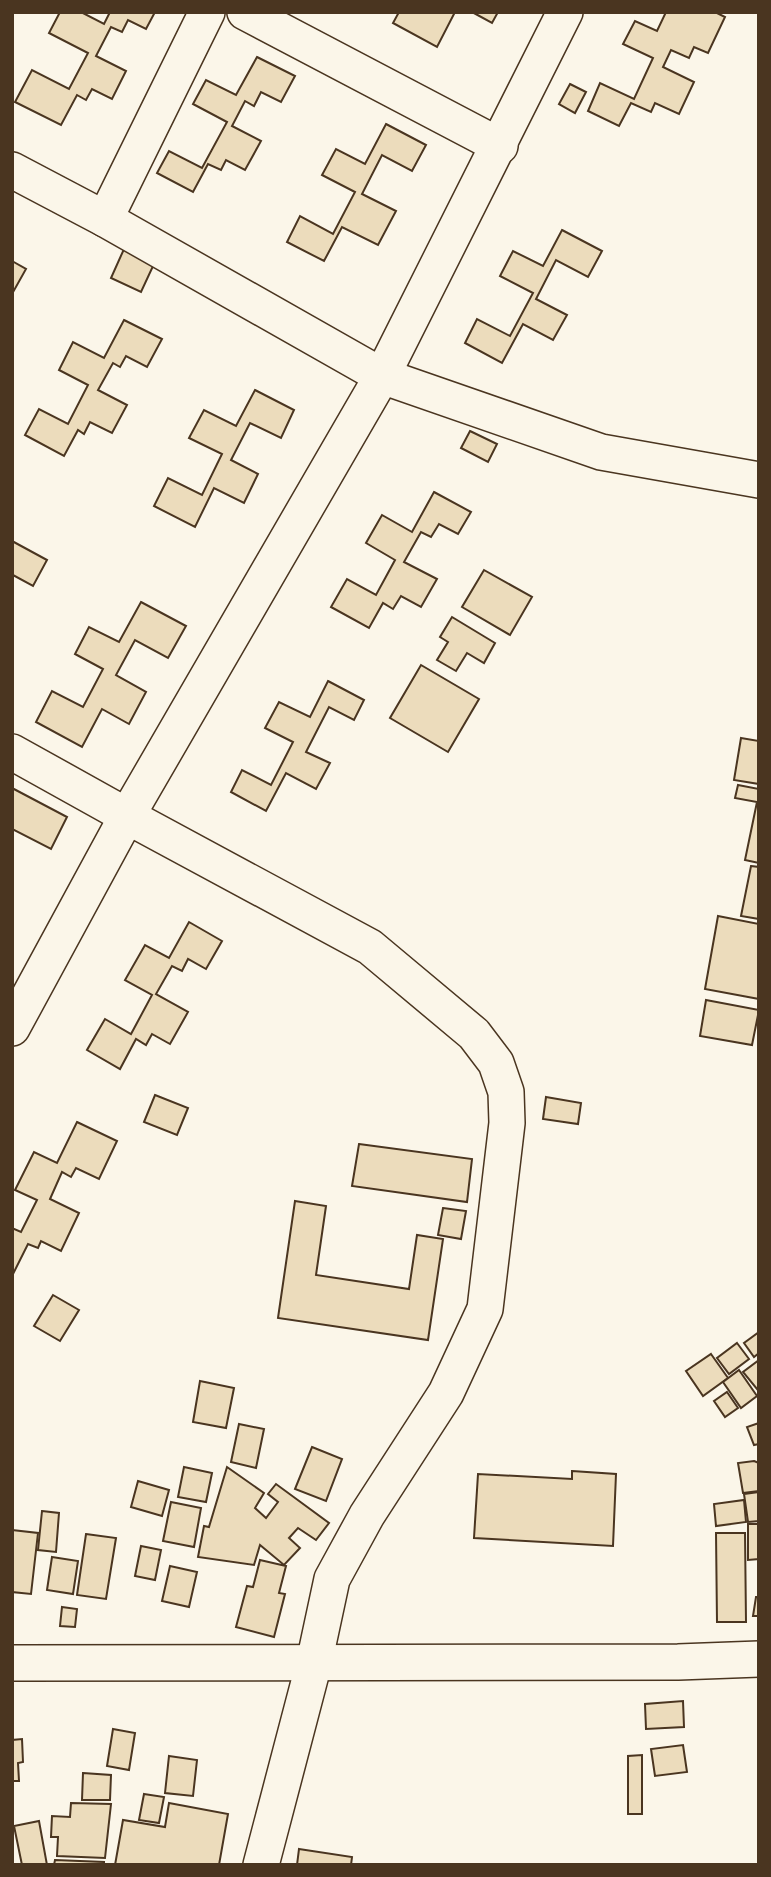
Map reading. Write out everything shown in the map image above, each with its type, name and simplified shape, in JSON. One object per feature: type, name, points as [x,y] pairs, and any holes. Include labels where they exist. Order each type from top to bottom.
[{"type":"street","points":[[105,219],[207,12]]},
{"type":"street","points":[[245,12],[500,146]]},
{"type":"street","points":[[12,1028],[127,816],[382,376],[500,146],[565,12]]},
{"type":"street","points":[[12,170],[105,219],[382,376],[601,452],[759,480]]},
{"type":"street","points":[[12,752],[370,947],[474,1034],[496,1063],[506,1092],[507,1123],[485,1309],[446,1394],[367,1516],[332,1579],[314,1663],[261,1865]]},
{"type":"street","points":[[12,1662],[314,1663],[759,1659]]},
{"type":"building","points":[[60,12],[81,12],[104,24],[110,12],[155,12],[146,29],[128,20],[122,32],[111,27],[96,56],[126,71],[112,99],[92,89],[86,100],[77,95],[61,125],[15,102],[32,70],[69,89],[88,53],[49,33]]},
{"type":"building","points":[[399,12],[455,12],[437,47],[393,23]]},
{"type":"building","points":[[472,12],[498,12],[492,23]]},
{"type":"building","points":[[666,12],[715,12],[725,17],[708,53],[694,47],[689,58],[671,50],[663,67],[694,82],[679,114],[655,103],[651,112],[631,103],[619,126],[588,111],[600,83],[634,99],[653,58],[623,44],[635,21],[657,31]]},
{"type":"building","points":[[257,57],[295,76],[281,102],[261,92],[254,106],[245,101],[232,126],[261,141],[245,170],[226,160],[221,170],[208,164],[193,192],[157,173],[169,151],[202,168],[227,122],[193,104],[206,80],[236,95]]},
{"type":"building","points":[[570,84],[586,92],[575,113],[559,104]]},
{"type":"building","points":[[386,124],[426,145],[412,171],[382,155],[362,194],[396,211],[378,245],[342,227],[324,261],[287,242],[300,216],[333,234],[355,192],[322,175],[336,149],[365,164]]},
{"type":"building","points":[[562,230],[602,251],[588,277],[556,260],[536,299],[567,315],[553,340],[523,324],[502,363],[465,343],[477,319],[510,336],[533,293],[500,276],[513,251],[543,266]]},
{"type":"building","points":[[124,249],[154,264],[141,292],[111,278]]},
{"type":"building","points":[[12,261],[26,269],[12,294]]},
{"type":"building","points":[[124,320],[162,339],[147,367],[126,356],[120,367],[113,363],[98,390],[127,405],[112,433],[90,422],[84,434],[78,430],[64,456],[25,435],[39,409],[68,424],[88,385],[59,370],[73,342],[104,358]]},
{"type":"building","points":[[255,390],[294,410],[281,438],[250,423],[231,460],[258,474],[244,503],[214,488],[195,527],[154,506],[168,478],[202,495],[222,454],[189,438],[204,410],[236,426]]},
{"type":"building","points":[[470,431],[497,444],[488,462],[461,448]]},
{"type":"building","points":[[434,492],[471,512],[458,534],[439,524],[431,537],[421,532],[404,562],[437,579],[421,607],[401,596],[393,609],[383,603],[369,628],[331,607],[347,579],[376,595],[395,560],[366,543],[382,515],[412,532]]},
{"type":"building","points":[[12,541],[47,560],[33,586],[13,575],[12,578]]},
{"type":"building","points":[[484,570],[532,597],[510,635],[462,607]]},
{"type":"building","points":[[141,602],[186,626],[168,658],[135,640],[116,675],[146,692],[129,724],[102,709],[82,747],[36,722],[52,691],[83,707],[103,669],[75,654],[89,627],[119,642]]},
{"type":"building","points":[[452,617],[495,643],[484,663],[467,653],[456,671],[437,660],[448,642],[440,637]]},
{"type":"building","points":[[421,665],[479,699],[448,752],[390,718]]},
{"type":"building","points":[[328,681],[364,700],[354,720],[329,707],[306,752],[330,763],[316,789],[286,773],[266,811],[231,792],[242,770],[271,785],[293,742],[265,728],[279,702],[310,717]]},
{"type":"building","points":[[741,738],[759,741],[759,784],[734,780]]},
{"type":"building","points":[[738,785],[759,789],[759,863],[745,860],[757,802],[735,798]]},
{"type":"building","points":[[12,788],[67,817],[51,849],[12,829]]},
{"type":"building","points":[[751,866],[759,867],[759,919],[741,916]]},
{"type":"building","points":[[718,916],[759,924],[759,999],[705,989]]},
{"type":"building","points":[[189,922],[222,941],[206,969],[188,959],[182,971],[172,966],[156,994],[188,1012],[170,1044],[152,1034],[146,1045],[136,1039],[120,1069],[87,1050],[105,1019],[131,1034],[152,995],[125,980],[145,945],[169,958]]},
{"type":"building","points":[[706,1000],[759,1010],[752,1045],[700,1036]]},
{"type":"building","points":[[155,1095],[188,1108],[177,1135],[144,1122]]},
{"type":"building","points":[[546,1097],[581,1103],[578,1124],[543,1119]]},
{"type":"building","points":[[77,1122],[117,1141],[99,1179],[76,1168],[71,1177],[62,1172],[50,1199],[79,1213],[61,1251],[41,1241],[38,1248],[28,1244],[12,1276],[12,1228],[21,1232],[37,1200],[15,1190],[34,1152],[57,1163]]},
{"type":"building","points":[[359,1144],[472,1159],[467,1202],[352,1186]]},
{"type":"building","points":[[295,1201],[326,1206],[316,1275],[409,1289],[417,1235],[443,1239],[428,1340],[278,1318]]},
{"type":"building","points":[[443,1208],[466,1211],[461,1239],[438,1235]]},
{"type":"building","points":[[53,1295],[79,1310],[60,1341],[34,1326]]},
{"type":"building","points":[[759,1332],[759,1353],[754,1357],[744,1343]]},
{"type":"building","points":[[737,1343],[749,1359],[729,1374],[717,1358]]},
{"type":"building","points":[[711,1354],[728,1378],[703,1396],[686,1371]]},
{"type":"building","points":[[759,1360],[759,1387],[757,1389],[743,1372]]},
{"type":"building","points":[[739,1370],[757,1396],[741,1408],[723,1382]]},
{"type":"building","points":[[200,1381],[234,1388],[226,1428],[193,1422]]},
{"type":"building","points":[[727,1392],[738,1408],[725,1417],[714,1401]]},
{"type":"building","points":[[759,1423],[759,1444],[754,1445],[747,1427]]},
{"type":"building","points":[[239,1424],[264,1429],[256,1468],[231,1462]]},
{"type":"building","points":[[312,1447],[342,1459],[326,1501],[295,1489]]},
{"type":"building","points":[[738,1463],[759,1463],[759,1491],[743,1493]]},
{"type":"building","points":[[184,1467],[212,1473],[206,1502],[178,1497]]},
{"type":"building","points":[[227,1467],[264,1493],[255,1508],[266,1518],[278,1502],[268,1494],[276,1484],[329,1523],[316,1540],[298,1528],[289,1538],[300,1548],[284,1565],[260,1545],[254,1565],[198,1557],[204,1526],[209,1527]]},
{"type":"building","points":[[572,1471],[616,1474],[613,1546],[474,1538],[478,1474],[572,1479]]},
{"type":"building","points":[[138,1481],[169,1490],[162,1516],[131,1507]]},
{"type":"building","points":[[759,1492],[759,1521],[748,1522],[744,1494]]},
{"type":"building","points":[[744,1500],[746,1522],[716,1526],[714,1504]]},
{"type":"building","points":[[171,1502],[201,1508],[194,1547],[163,1541]]},
{"type":"building","points":[[42,1511],[59,1513],[56,1552],[38,1550]]},
{"type":"building","points":[[748,1524],[759,1524],[759,1559],[748,1560]]},
{"type":"building","points":[[12,1530],[38,1533],[31,1594],[12,1592]]},
{"type":"building","points":[[716,1533],[745,1533],[746,1622],[717,1622]]},
{"type":"building","points":[[86,1534],[116,1538],[106,1599],[77,1595]]},
{"type":"building","points":[[141,1546],[161,1550],[155,1580],[135,1576]]},
{"type":"building","points":[[52,1557],[78,1561],[73,1594],[47,1590]]},
{"type":"building","points":[[260,1560],[286,1566],[279,1593],[285,1594],[274,1637],[236,1627],[247,1586],[253,1587]]},
{"type":"building","points":[[170,1566],[197,1572],[189,1607],[162,1601]]},
{"type":"building","points":[[756,1597],[759,1597],[759,1616],[753,1616]]},
{"type":"building","points":[[62,1607],[77,1609],[75,1627],[60,1626]]},
{"type":"building","points":[[683,1701],[684,1727],[646,1729],[645,1704]]},
{"type":"building","points":[[113,1729],[135,1733],[129,1770],[107,1766]]},
{"type":"building","points":[[22,1739],[23,1762],[18,1763],[19,1781],[12,1781],[12,1740]]},
{"type":"building","points":[[683,1745],[687,1772],[655,1776],[651,1749]]},
{"type":"building","points":[[642,1755],[642,1814],[628,1814],[628,1756]]},
{"type":"building","points":[[169,1756],[197,1760],[193,1796],[165,1793]]},
{"type":"building","points":[[83,1773],[111,1775],[110,1800],[82,1800]]},
{"type":"building","points":[[144,1794],[164,1797],[159,1823],[139,1820]]},
{"type":"building","points":[[71,1803],[111,1804],[105,1858],[57,1856],[58,1837],[51,1837],[52,1816],[70,1817]]},
{"type":"building","points":[[169,1803],[228,1814],[219,1865],[115,1865],[123,1820],[165,1827]]},
{"type":"building","points":[[39,1821],[47,1865],[22,1865],[14,1826]]},
{"type":"building","points":[[299,1849],[352,1857],[351,1865],[297,1865]]},
{"type":"building","points":[[55,1860],[104,1862],[104,1865],[54,1865]]}]
